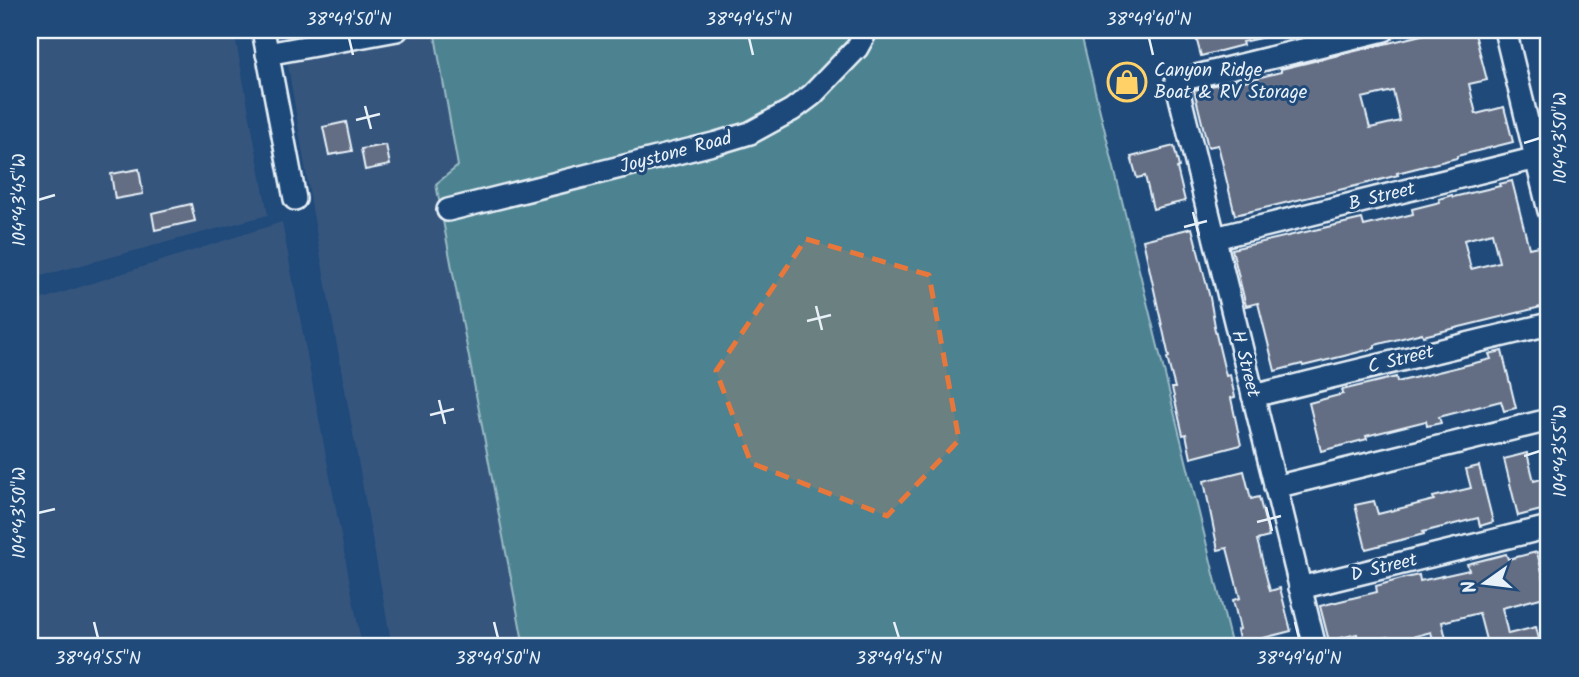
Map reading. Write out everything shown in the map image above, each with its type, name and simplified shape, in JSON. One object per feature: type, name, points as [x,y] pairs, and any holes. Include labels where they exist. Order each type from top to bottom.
[{"type":"street","points":[[263,30],[295,200]]},
{"type":"street","points":[[267,54],[397,30]]},
{"type":"street","name":"Joystone Road","points":[[448,211],[717,144],[750,133],[792,110],[812,95],[857,48],[867,30]]},
{"type":"street","name":"H Street","points":[[1315,647],[1176,81],[1384,30]]},
{"type":"street","points":[[1505,30],[1543,157],[1549,211]]},
{"type":"street","name":"B Street","points":[[1214,238],[1543,157]]},
{"type":"street","name":"C Street","points":[[1253,396],[1549,324]]},
{"type":"street","points":[[1275,487],[1549,420]]},
{"type":"street","name":"D Street","points":[[1300,588],[1549,527]]},
{"type":"highlighted area","points":[[806,239],[929,275],[959,440],[887,516],[751,463],[716,371]]},
{"type":"shaded area","points":[[30,30],[234,30],[268,215],[30,279]]},
{"type":"shaded area","points":[[282,30],[433,30],[458,166],[525,647],[392,647]]},
{"type":"shaded area","points":[[282,222],[362,647],[30,647],[30,303]]},
{"type":"green space","points":[[434,30],[1080,30],[1232,647],[524,647],[436,184],[458,166]]},
{"type":"building","points":[[1194,30],[1273,30],[1274,35],[1242,42],[1243,45],[1201,56]]},
{"type":"building","points":[[1442,30],[1474,30],[1487,80],[1469,84],[1476,114],[1504,107],[1513,142],[1368,183],[1235,215],[1218,145],[1208,147],[1194,90],[1235,80],[1236,83],[1281,72],[1281,69]],"holes":[[[1393,91],[1400,121],[1370,128],[1362,98]]]},
{"type":"building","points":[[346,122],[352,151],[329,155],[323,127]]},
{"type":"building","points":[[386,145],[390,165],[365,170],[361,149]]},
{"type":"building","points":[[1174,146],[1185,201],[1153,209],[1145,176],[1137,178],[1131,157]]},
{"type":"building","points":[[139,169],[143,194],[115,199],[111,174]]},
{"type":"building","points":[[1512,181],[1529,248],[1538,246],[1549,293],[1549,305],[1423,336],[1422,333],[1375,345],[1375,348],[1275,371],[1258,303],[1246,306],[1232,249],[1362,219],[1364,226],[1413,214],[1412,209],[1440,202],[1439,199],[1500,186],[1499,184]],"holes":[[[1492,233],[1499,262],[1471,269],[1464,240]]]},
{"type":"building","points":[[191,204],[195,221],[155,230],[152,213]]},
{"type":"building","points":[[1192,228],[1226,376],[1230,375],[1235,397],[1231,398],[1241,445],[1191,458],[1172,388],[1175,388],[1167,358],[1169,357],[1143,240]]},
{"type":"building","points":[[1502,351],[1516,408],[1504,411],[1501,401],[1439,417],[1441,423],[1427,426],[1426,421],[1321,451],[1309,403],[1343,394],[1342,390],[1396,377],[1397,382],[1491,359],[1489,354]]},
{"type":"building","points":[[1527,453],[1534,481],[1549,477],[1549,508],[1518,516],[1504,459]]},
{"type":"building","points":[[1479,466],[1493,522],[1480,526],[1478,518],[1366,549],[1355,505],[1374,501],[1378,514],[1434,500],[1433,497],[1471,488],[1466,469]]},
{"type":"building","points":[[1244,471],[1251,499],[1259,497],[1269,537],[1257,540],[1270,591],[1280,588],[1291,631],[1240,644],[1237,630],[1240,629],[1233,600],[1240,598],[1227,548],[1218,550],[1204,481]]},
{"type":"building","points":[[1537,552],[1548,596],[1502,608],[1508,634],[1536,627],[1541,647],[1477,647],[1476,642],[1486,640],[1479,613],[1442,622],[1448,647],[1435,647],[1431,632],[1390,643],[1388,637],[1359,644],[1357,634],[1329,641],[1320,606],[1377,592],[1376,586],[1405,578],[1419,575],[1420,581],[1469,570],[1467,564],[1506,554],[1508,559]]},
{"type":"place","name":"Canyon Ridge Boat & RV Storage","points":[[1127,82]]}]
